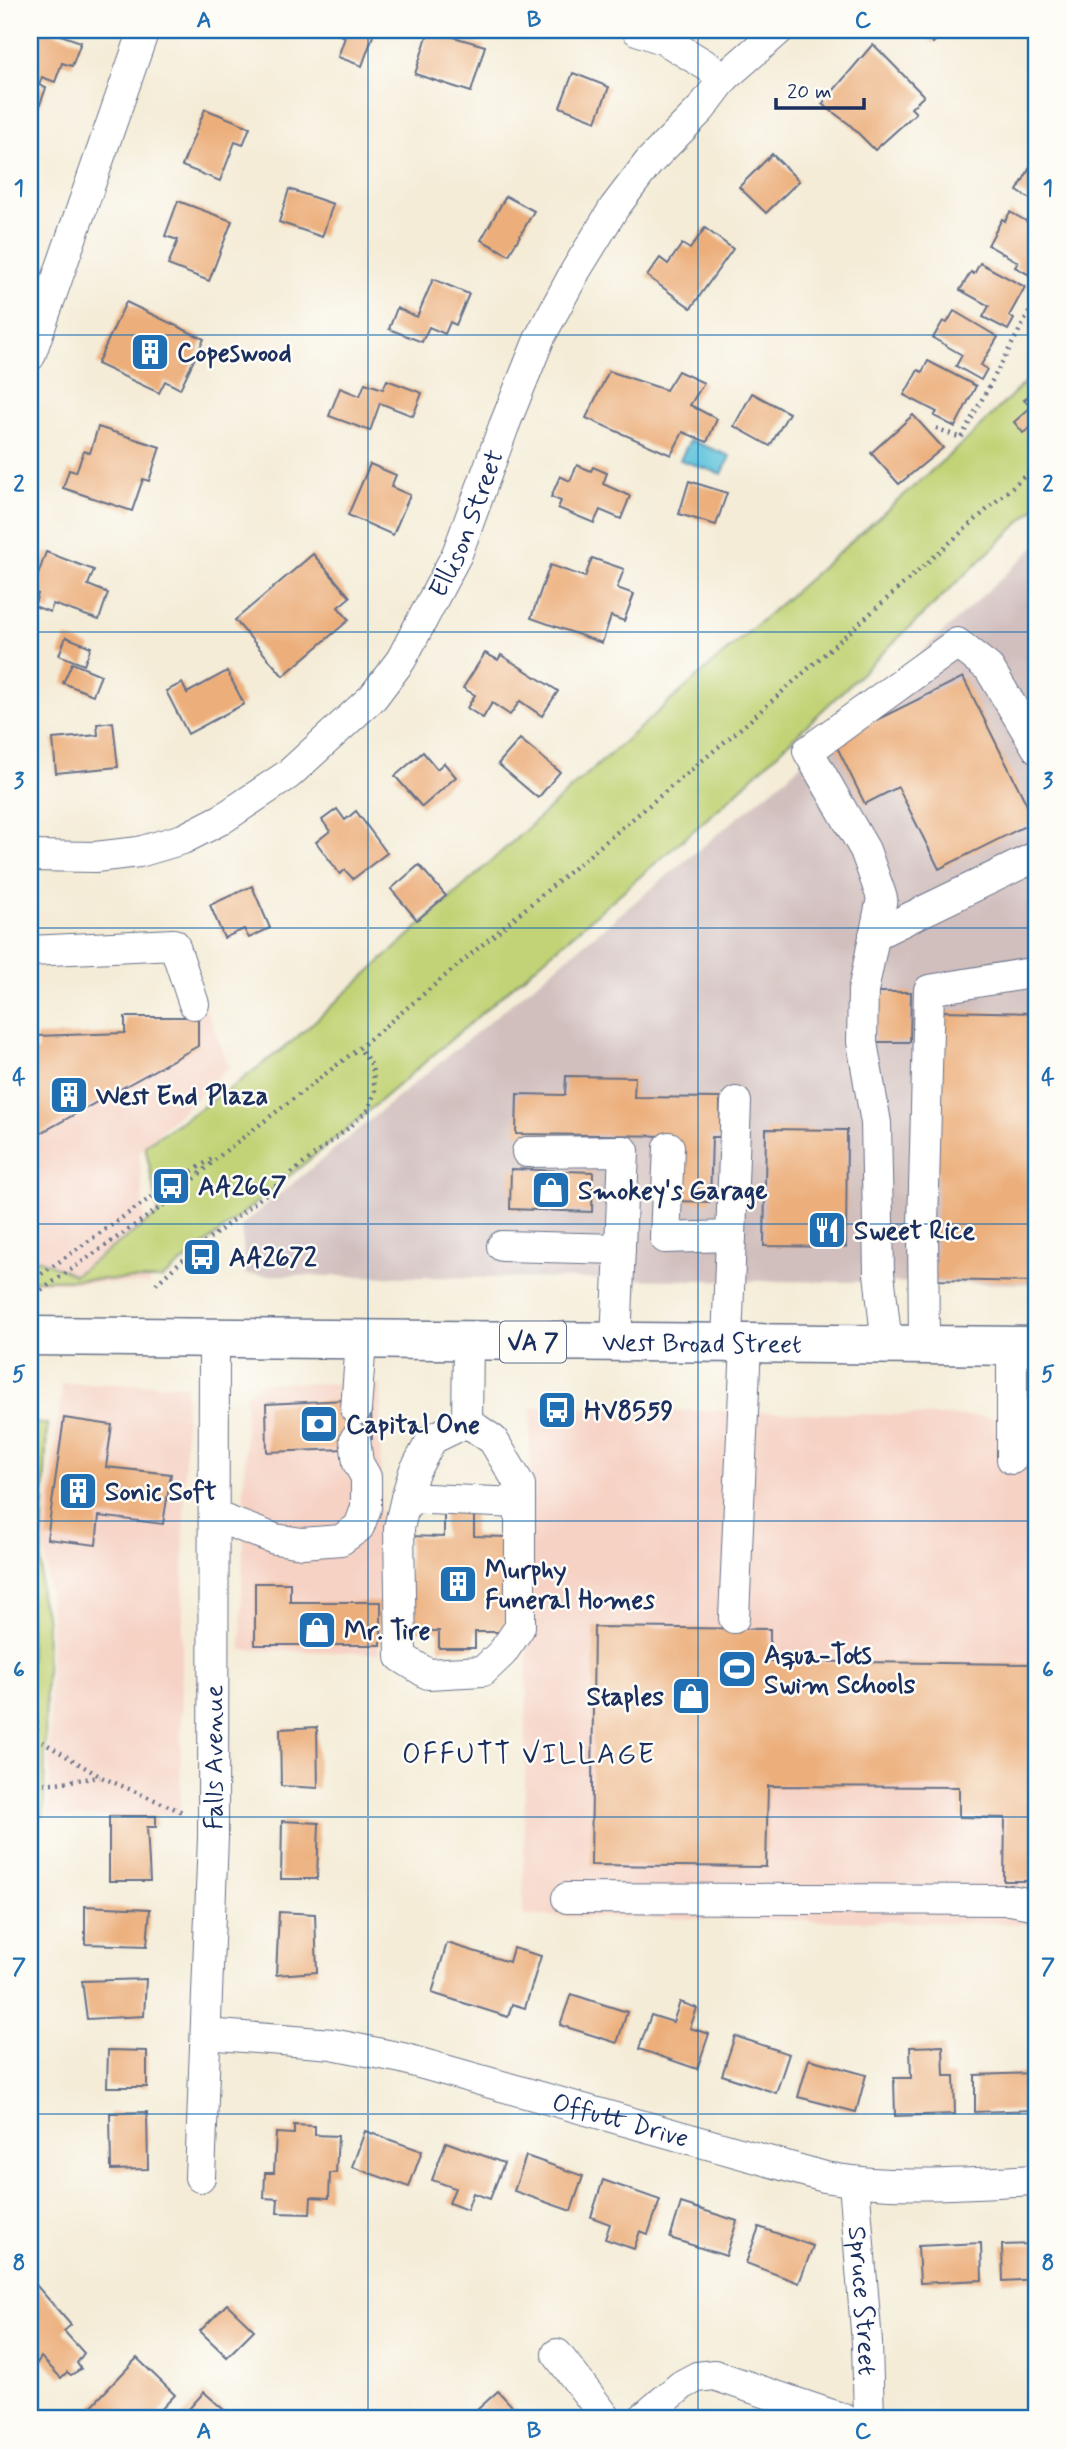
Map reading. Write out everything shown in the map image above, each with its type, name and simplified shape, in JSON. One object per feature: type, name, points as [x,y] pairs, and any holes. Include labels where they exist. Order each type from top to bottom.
[{"type":"main road","name":"West Broad Street","points":[[30,1336],[1025,1346]]},
{"type":"street","points":[[30,356],[144,30]]},
{"type":"street","points":[[637,30],[665,40],[725,77]]},
{"type":"street","name":"Ellison Street","points":[[30,856],[95,857],[139,852],[183,839],[222,819],[289,774],[373,697],[401,660],[457,554],[540,337],[576,270],[621,199],[649,162],[701,109],[725,77],[779,30]]},
{"type":"street","points":[[887,1345],[879,1273],[876,1122],[862,1042],[863,991],[882,898],[865,850],[808,751],[957,643],[989,668],[1037,748]]},
{"type":"street","points":[[874,935],[1037,856]]},
{"type":"street","points":[[30,951],[174,944],[194,1003]]},
{"type":"street","points":[[924,1345],[923,1227],[929,990],[1037,972]]},
{"type":"street","points":[[734,1618],[736,1343],[731,1236],[736,1102]]},
{"type":"street","points":[[669,1147],[665,1238],[731,1236]]},
{"type":"street","points":[[527,1152],[624,1151],[616,1342]]},
{"type":"street","points":[[502,1246],[620,1249]]},
{"type":"street","name":"Falls Avenue","points":[[201,2176],[212,1824],[214,1339]]},
{"type":"street","points":[[214,1516],[275,1539],[302,1543],[341,1540],[359,1527],[366,1508],[366,1477],[358,1464],[356,1425],[360,1340]]},
{"type":"street","points":[[467,1422],[468,1341]]},
{"type":"street","points":[[1012,1459],[1025,1346]]},
{"type":"street","points":[[467,1422],[493,1440],[520,1485],[520,1627],[502,1653],[483,1671],[428,1674],[401,1657],[399,1528],[414,1472],[432,1439],[467,1422]]},
{"type":"street","points":[[406,1498],[520,1503]]},
{"type":"street","points":[[568,1898],[1024,1903]]},
{"type":"street","name":"Offutt Drive","points":[[206,2034],[332,2044],[402,2057],[825,2177],[911,2186],[1037,2180]]},
{"type":"street","name":"Spruce Street","points":[[854,2182],[867,2343],[869,2419]]},
{"type":"street","points":[[557,2354],[607,2419]]},
{"type":"street","points":[[642,2419],[682,2385],[696,2377],[714,2375],[845,2419]]},
{"type":"path","points":[[936,428],[961,438],[1037,299]]},
{"type":"path","points":[[30,1298],[171,1200],[223,1153],[359,1048],[746,724],[1037,466]]},
{"type":"path","points":[[156,1284],[369,1109],[375,1091],[372,1065],[359,1048]]},
{"type":"path","points":[[30,1282],[163,1189],[223,1153]]},
{"type":"path","points":[[30,1694],[37,1720],[36,1738],[30,1750]]},
{"type":"path","points":[[36,1738],[101,1777],[212,1824]]},
{"type":"path","points":[[30,1784],[101,1777]]},
{"type":"shaded area","points":[[1037,545],[1037,1284],[246,1275],[241,1226],[787,777]]},
{"type":"shaded area","points":[[203,1002],[229,1067],[139,1151],[149,1284],[30,1282],[30,1074],[60,1070],[148,1037]]},
{"type":"shaded area","points":[[263,1382],[381,1385],[379,1653],[243,1650],[241,1646],[246,1395]]},
{"type":"shaded area","points":[[61,1383],[186,1385],[180,1815],[49,1817],[51,1615],[44,1537]]},
{"type":"shaded area","points":[[531,1407],[1037,1418],[1037,1924],[523,1916]]},
{"type":"green space","points":[[1037,370],[1037,506],[724,804],[352,1125],[162,1279],[30,1280],[30,1259],[36,1258],[74,1275],[159,1214],[145,1145],[227,1091],[294,1040],[575,785],[971,436]]},
{"type":"green space","points":[[30,1423],[47,1424],[40,1596],[47,1620],[44,1816],[30,1825]]},
{"type":"water","points":[[690,440],[730,456],[722,474],[680,460]]},
{"type":"building","points":[[30,30],[46,30],[81,42],[72,66],[62,63],[55,82],[42,77],[39,85],[46,88],[39,107],[30,103]]},
{"type":"building","points":[[327,30],[375,30],[362,66],[338,57],[345,37]]},
{"type":"building","points":[[429,30],[485,46],[471,92],[415,74]]},
{"type":"building","points":[[919,30],[946,30],[933,43]]},
{"type":"building","points":[[873,44],[924,96],[911,108],[916,113],[875,150],[849,124],[822,104]]},
{"type":"building","points":[[573,73],[609,87],[596,121],[560,107]]},
{"type":"building","points":[[205,109],[250,127],[243,145],[235,142],[220,181],[182,166]]},
{"type":"building","points":[[772,154],[799,181],[766,213],[739,187]]},
{"type":"building","points":[[1032,164],[1037,167],[1037,203],[1017,191]]},
{"type":"building","points":[[289,189],[333,204],[322,237],[279,222]]},
{"type":"building","points":[[506,196],[534,211],[509,255],[481,240]]},
{"type":"building","points":[[178,201],[232,221],[209,281],[168,265],[178,240],[165,236]]},
{"type":"building","points":[[1010,212],[1037,227],[1035,278],[1015,267],[1018,262],[988,245],[1002,219],[1005,221]]},
{"type":"building","points":[[705,228],[733,249],[691,308],[647,276],[660,258],[668,264],[682,244],[690,249]]},
{"type":"building","points":[[980,263],[1025,287],[1009,316],[1014,319],[1008,330],[983,317],[989,306],[960,290]]},
{"type":"building","points":[[433,279],[469,294],[456,325],[450,322],[445,334],[429,327],[422,342],[389,329],[397,308],[417,317]]},
{"type":"building","name":"Copeswood","points":[[126,302],[204,339],[180,389],[165,381],[159,393],[97,364]]},
{"type":"building","points":[[954,311],[998,337],[981,365],[987,369],[981,380],[956,366],[962,355],[933,338],[943,321],[947,323]]},
{"type":"building","points":[[928,361],[976,386],[955,427],[934,416],[937,412],[904,395],[918,370],[922,372]]},
{"type":"building","points":[[609,371],[666,390],[678,371],[704,383],[690,405],[717,419],[707,442],[683,432],[671,455],[586,418]]},
{"type":"building","points":[[387,380],[422,393],[413,416],[380,403],[370,431],[329,416],[340,388],[360,396],[365,383],[383,389]]},
{"type":"building","points":[[1037,389],[1037,423],[1023,433],[1014,422],[1031,407],[1024,400]]},
{"type":"building","points":[[752,393],[789,413],[770,446],[734,426]]},
{"type":"building","points":[[913,415],[943,448],[899,484],[871,453]]},
{"type":"building","points":[[98,427],[160,447],[149,481],[143,479],[132,511],[63,488],[69,470],[76,472],[84,451],[90,453]]},
{"type":"building","points":[[370,464],[396,475],[391,487],[410,495],[393,535],[348,515]]},
{"type":"building","points":[[577,465],[591,471],[593,467],[607,473],[603,484],[630,496],[621,519],[600,510],[594,523],[558,508],[561,501],[551,497],[560,476],[570,481]]},
{"type":"building","points":[[689,481],[727,493],[716,525],[679,514]]},
{"type":"building","points":[[46,552],[94,570],[88,585],[108,593],[99,620],[53,604],[50,612],[34,606],[38,594],[32,592]]},
{"type":"building","points":[[313,554],[350,597],[338,607],[349,620],[283,676],[235,620]]},
{"type":"building","points":[[592,558],[624,569],[617,588],[634,594],[624,621],[611,616],[602,643],[531,618],[550,565],[585,577]]},
{"type":"building","points":[[66,637],[91,647],[84,665],[59,655]]},
{"type":"building","points":[[485,653],[498,660],[501,655],[558,691],[542,716],[520,701],[510,715],[492,703],[483,718],[467,708],[475,695],[463,688]]},
{"type":"building","points":[[72,663],[101,675],[93,695],[63,683]]},
{"type":"building","points":[[227,671],[244,704],[188,734],[166,691],[182,683],[187,693]]},
{"type":"building","points":[[963,677],[1035,821],[939,869],[898,787],[865,804],[834,741]]},
{"type":"building","points":[[113,722],[118,767],[56,773],[53,739],[98,735],[97,724]]},
{"type":"building","points":[[520,739],[560,772],[538,798],[498,764]]},
{"type":"building","points":[[423,752],[437,769],[444,763],[456,777],[422,807],[395,776]]},
{"type":"building","points":[[337,809],[345,820],[356,811],[387,853],[353,879],[345,870],[340,874],[316,842],[330,831],[322,820]]},
{"type":"building","points":[[419,865],[446,896],[417,920],[391,889]]},
{"type":"building","points":[[252,886],[270,928],[249,938],[244,929],[224,938],[210,905]]},
{"type":"building","points":[[876,992],[911,992],[910,1042],[875,1042]]},
{"type":"building","points":[[941,1011],[1037,1013],[1037,1282],[935,1280]]},
{"type":"building","name":"West End Plaza","points":[[125,1017],[198,1017],[198,1046],[30,1139],[30,1052],[38,1051],[36,1036],[125,1033]]},
{"type":"building","points":[[566,1076],[635,1077],[634,1097],[720,1098],[720,1137],[712,1137],[710,1202],[675,1201],[676,1136],[516,1134],[517,1094],[565,1095]]},
{"type":"building","points":[[766,1129],[847,1130],[846,1247],[764,1246]]},
{"type":"building","name":"Smokey's Garage","points":[[511,1169],[593,1172],[592,1212],[510,1209]]},
{"type":"building","name":"Capital One","points":[[345,1400],[345,1410],[371,1409],[372,1439],[344,1440],[345,1449],[267,1452],[266,1404]]},
{"type":"building","name":"Sonic Soft","points":[[64,1418],[112,1425],[106,1467],[171,1474],[163,1524],[99,1516],[96,1545],[47,1539]]},
{"type":"building","name":"Murphy Funeral Homes","points":[[444,1509],[474,1509],[474,1536],[507,1537],[506,1632],[475,1632],[475,1648],[439,1648],[439,1631],[408,1631],[409,1536],[444,1537]]},
{"type":"building","points":[[255,1583],[290,1583],[290,1602],[381,1602],[381,1645],[255,1645]]},
{"type":"building","points":[[594,1627],[770,1629],[770,1661],[1037,1664],[1037,1881],[1004,1881],[1005,1818],[959,1817],[959,1787],[768,1786],[766,1867],[591,1865]]},
{"type":"building","points":[[317,1727],[318,1788],[281,1786],[280,1729]]},
{"type":"building","points":[[109,1816],[156,1816],[156,1827],[147,1827],[150,1881],[109,1881]]},
{"type":"building","points":[[282,1821],[319,1823],[317,1879],[281,1879]]},
{"type":"building","points":[[85,1906],[150,1909],[147,1946],[85,1944]]},
{"type":"building","points":[[279,1912],[315,1914],[317,1972],[276,1975]]},
{"type":"building","points":[[447,1943],[509,1962],[513,1948],[541,1956],[525,2008],[512,2004],[508,2017],[432,1993]]},
{"type":"building","points":[[146,1979],[144,2016],[87,2019],[82,1981]]},
{"type":"building","points":[[571,1994],[627,2012],[617,2043],[560,2025]]},
{"type":"building","points":[[680,2002],[697,2008],[690,2028],[709,2034],[697,2069],[639,2049],[651,2015],[673,2022]]},
{"type":"building","points":[[735,2036],[789,2054],[776,2093],[722,2075]]},
{"type":"building","points":[[943,2046],[944,2076],[954,2076],[955,2114],[895,2116],[894,2078],[911,2078],[910,2047]]},
{"type":"building","points":[[108,2050],[147,2051],[147,2087],[107,2087]]},
{"type":"building","points":[[809,2059],[866,2075],[856,2112],[798,2097]]},
{"type":"building","points":[[1034,2073],[1035,2110],[975,2112],[975,2075]]},
{"type":"building","points":[[147,2112],[148,2169],[111,2170],[110,2113]]},
{"type":"building","points":[[294,2125],[315,2126],[315,2135],[338,2136],[336,2173],[330,2173],[329,2198],[311,2197],[310,2214],[277,2213],[278,2199],[264,2198],[265,2173],[274,2173],[276,2133],[294,2134]]},
{"type":"building","points":[[365,2131],[422,2151],[409,2187],[352,2167]]},
{"type":"building","points":[[446,2142],[504,2163],[490,2199],[473,2193],[467,2210],[449,2203],[455,2188],[432,2180]]},
{"type":"building","points":[[526,2156],[583,2176],[571,2211],[514,2191]]},
{"type":"building","points":[[603,2180],[660,2200],[648,2234],[640,2231],[634,2249],[605,2239],[610,2224],[591,2217]]},
{"type":"building","points":[[681,2203],[737,2221],[726,2256],[670,2238]]},
{"type":"building","points":[[759,2227],[813,2246],[799,2283],[746,2263]]},
{"type":"building","points":[[981,2243],[982,2280],[920,2283],[918,2246]]},
{"type":"building","points":[[1037,2244],[1037,2279],[1003,2281],[1002,2245]]},
{"type":"building","points":[[30,2278],[71,2325],[64,2331],[84,2353],[77,2363],[81,2369],[71,2375],[67,2372],[61,2378],[41,2357],[37,2363],[30,2355]]},
{"type":"building","points":[[227,2304],[254,2330],[227,2357],[200,2331]]},
{"type":"building","points":[[137,2358],[175,2395],[152,2419],[93,2419],[86,2412]]},
{"type":"building","points":[[498,2391],[524,2419],[467,2419]]},
{"type":"building","points":[[204,2392],[234,2419],[180,2419]]},
{"type":"place","name":"Copeswood","points":[[150,352]]},
{"type":"place","name":"West End Plaza","points":[[69,1095]]},
{"type":"place","name":"AA2667","points":[[171,1186]]},
{"type":"place","name":"Smokey's Garage","points":[[551,1190]]},
{"type":"place","name":"Sweet Rice","points":[[827,1230]]},
{"type":"place","name":"AA2672","points":[[202,1257]]},
{"type":"place","name":"HV8559","points":[[557,1410]]},
{"type":"place","name":"Capital One","points":[[319,1424]]},
{"type":"place","name":"Sonic Soft","points":[[78,1491]]},
{"type":"place","name":"Murphy Funeral Homes","points":[[458,1584]]},
{"type":"place","name":"Mr. Tire","points":[[317,1630]]},
{"type":"place","name":"Aqua-Tots Swim Schools","points":[[737,1669]]},
{"type":"place","name":"Staples","points":[[691,1696]]},
{"type":"district","name":"OFFUTT VILLAGE","points":[[529,1753]]}]
